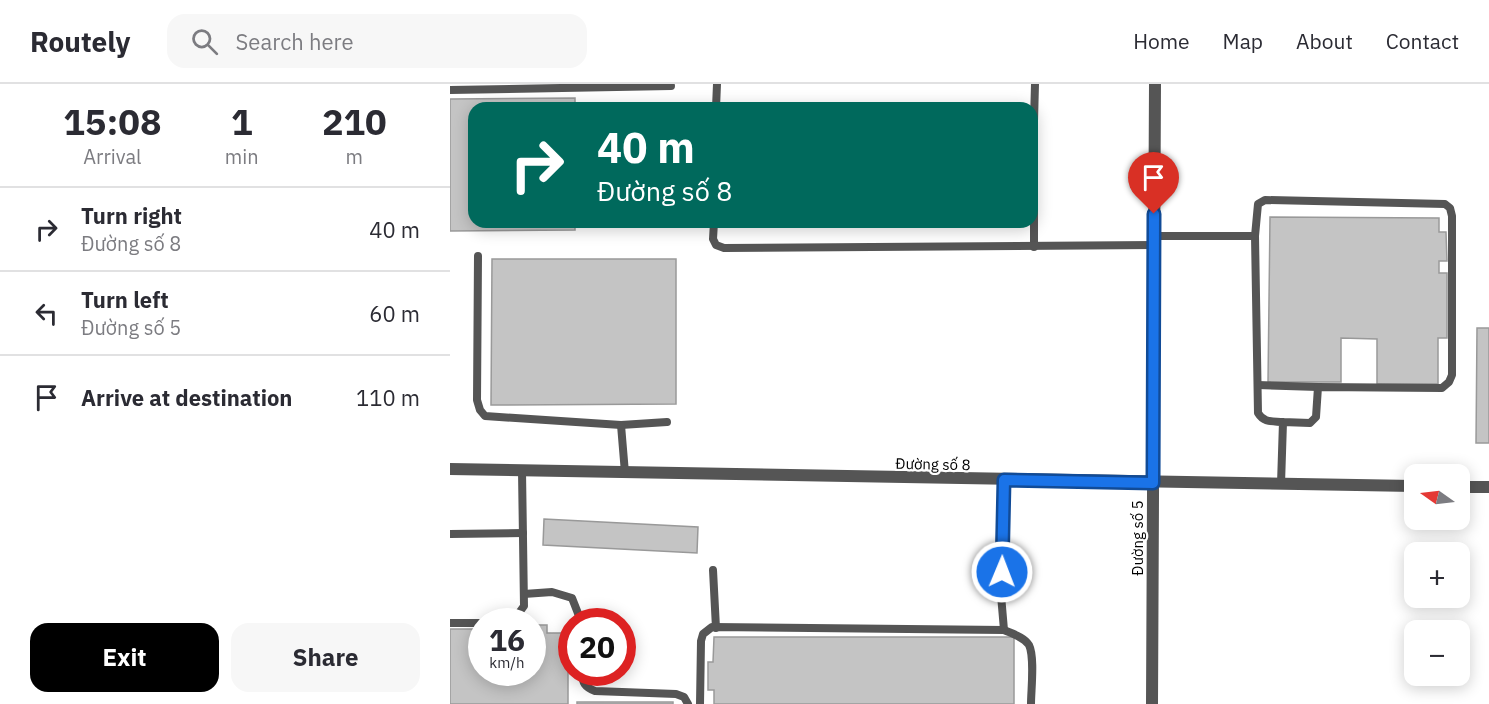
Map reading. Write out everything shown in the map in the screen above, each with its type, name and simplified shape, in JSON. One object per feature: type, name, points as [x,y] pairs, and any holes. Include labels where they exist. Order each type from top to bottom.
[{"type":"street","name":"Đường số 5","points":[[1152,704],[1155,84]]},
{"type":"street","name":"Đường số 8","points":[[450,469],[1404,486]]},
{"type":"street","points":[[1470,487],[1489,487]]},
{"type":"lane","points":[[716,102],[717,84]]},
{"type":"lane","points":[[1034,102],[1035,84]]},
{"type":"lane","points":[[450,90],[671,86]]},
{"type":"lane","points":[[1258,385],[1442,388],[1449,382],[1452,375],[1452,216],[1450,208],[1440,203],[1265,200],[1258,204],[1255,236],[1258,413],[1262,419],[1310,423],[1316,417],[1318,387]]},
{"type":"lane","points":[[714,228],[713,239],[716,245],[724,248],[1034,247],[1255,236]]},
{"type":"lane","points":[[1034,228],[1034,247]]},
{"type":"lane","points":[[478,256],[477,400],[485,416],[621,425],[667,422]]},
{"type":"lane","points":[[1281,484],[1283,422]]},
{"type":"lane","points":[[621,425],[625,473]]},
{"type":"lane","points":[[522,471],[523,608]]},
{"type":"lane","points":[[1004,480],[1001,595],[1004,630]]},
{"type":"lane","points":[[450,534],[523,533]]},
{"type":"lane","points":[[713,570],[716,628]]},
{"type":"lane","points":[[524,594],[552,592],[572,598],[576,608]]},
{"type":"lane","points":[[450,624],[468,623]]},
{"type":"lane","points":[[700,704],[701,641],[703,634],[712,627],[1004,630],[1020,636],[1029,645],[1032,704]]},
{"type":"lane","points":[[586,686],[596,690],[676,694],[684,697],[688,704]]},
{"type":"building","points":[[575,98],[575,102],[468,102],[468,228],[575,228],[575,230],[450,231],[450,99]]},
{"type":"building","points":[[1270,217],[1439,218],[1439,232],[1446,232],[1447,261],[1439,261],[1439,273],[1447,273],[1447,338],[1438,338],[1438,384],[1377,384],[1377,339],[1341,338],[1341,382],[1268,382]]},
{"type":"building","points":[[492,259],[676,259],[676,404],[491,405]]},
{"type":"building","points":[[1477,328],[1489,328],[1489,443],[1476,443]]},
{"type":"building","points":[[544,519],[698,527],[697,553],[543,545]]},
{"type":"building","points":[[547,625],[547,633],[558,633],[558,686],[568,686],[568,704],[450,704],[450,629],[468,629],[468,686],[546,686]]},
{"type":"building","points":[[714,637],[1014,637],[1014,704],[714,704],[714,690],[708,690],[708,662],[713,662]]},
{"type":"building","points":[[577,702],[673,702],[673,704],[577,704]]},
{"type":"route","points":[[1002,572],[1004,480],[1153,483],[1154,214]]}]
